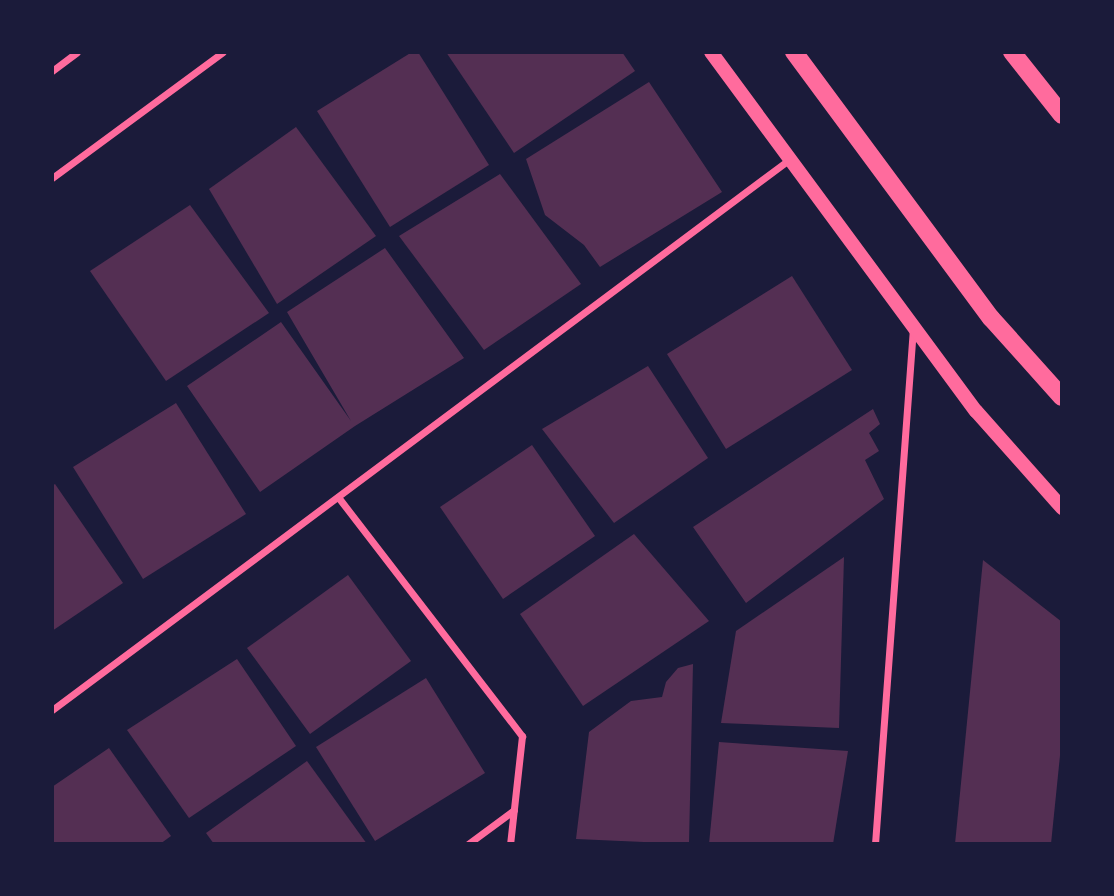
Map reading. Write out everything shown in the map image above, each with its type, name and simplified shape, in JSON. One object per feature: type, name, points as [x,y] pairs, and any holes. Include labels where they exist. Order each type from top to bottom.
[{"type":"main road","points":[[712,52],[976,411],[1062,508]]},
{"type":"main road","points":[[794,52],[991,318],[1062,397]]},
{"type":"main road","points":[[1012,52],[1062,115]]},
{"type":"street","points":[[52,71],[77,52]]},
{"type":"street","points":[[52,178],[223,52]]},
{"type":"street","points":[[52,710],[790,159]]},
{"type":"street","points":[[875,844],[913,326]]},
{"type":"street","points":[[338,497],[522,736],[510,844]]},
{"type":"street","points":[[468,844],[514,810]]},
{"type":"building","points":[[412,52],[418,52],[489,165],[390,227],[317,111]]},
{"type":"building","points":[[446,52],[622,52],[635,71],[514,153]]},
{"type":"building","points":[[649,82],[722,192],[600,267],[584,245],[545,215],[526,159]]},
{"type":"building","points":[[296,127],[376,236],[277,304],[209,189]]},
{"type":"building","points":[[500,174],[581,284],[484,350],[399,236]]},
{"type":"building","points":[[190,205],[269,313],[166,381],[90,271]]},
{"type":"building","points":[[385,248],[464,358],[355,426],[260,492],[187,386],[281,322],[351,421],[287,312]]},
{"type":"building","points":[[792,276],[852,370],[726,449],[667,354]]},
{"type":"building","points":[[648,366],[708,458],[614,523],[542,429]]},
{"type":"building","points":[[176,403],[246,514],[143,579],[73,467]]},
{"type":"building","points":[[873,409],[880,424],[869,433],[879,451],[865,460],[884,499],[746,603],[693,527]]},
{"type":"building","points":[[532,445],[595,536],[503,599],[440,507]]},
{"type":"building","points":[[55,484],[123,583],[52,631],[52,486]]},
{"type":"building","points":[[634,534],[709,621],[583,706],[520,614]]},
{"type":"building","points":[[844,557],[839,728],[721,723],[736,631]]},
{"type":"building","points":[[983,560],[1062,622],[1062,736],[1051,844],[955,844]]},
{"type":"building","points":[[348,575],[411,661],[310,734],[247,648]]},
{"type":"building","points":[[237,659],[296,746],[189,818],[127,730]]},
{"type":"building","points":[[693,664],[689,844],[576,839],[589,732],[631,701],[662,697],[666,682],[678,668]]},
{"type":"building","points":[[426,678],[485,773],[375,841],[316,747]]},
{"type":"building","points":[[719,742],[848,751],[833,844],[709,844]]},
{"type":"building","points":[[109,748],[171,836],[160,844],[52,844],[52,787]]},
{"type":"building","points":[[307,761],[367,844],[214,844],[206,833]]}]
